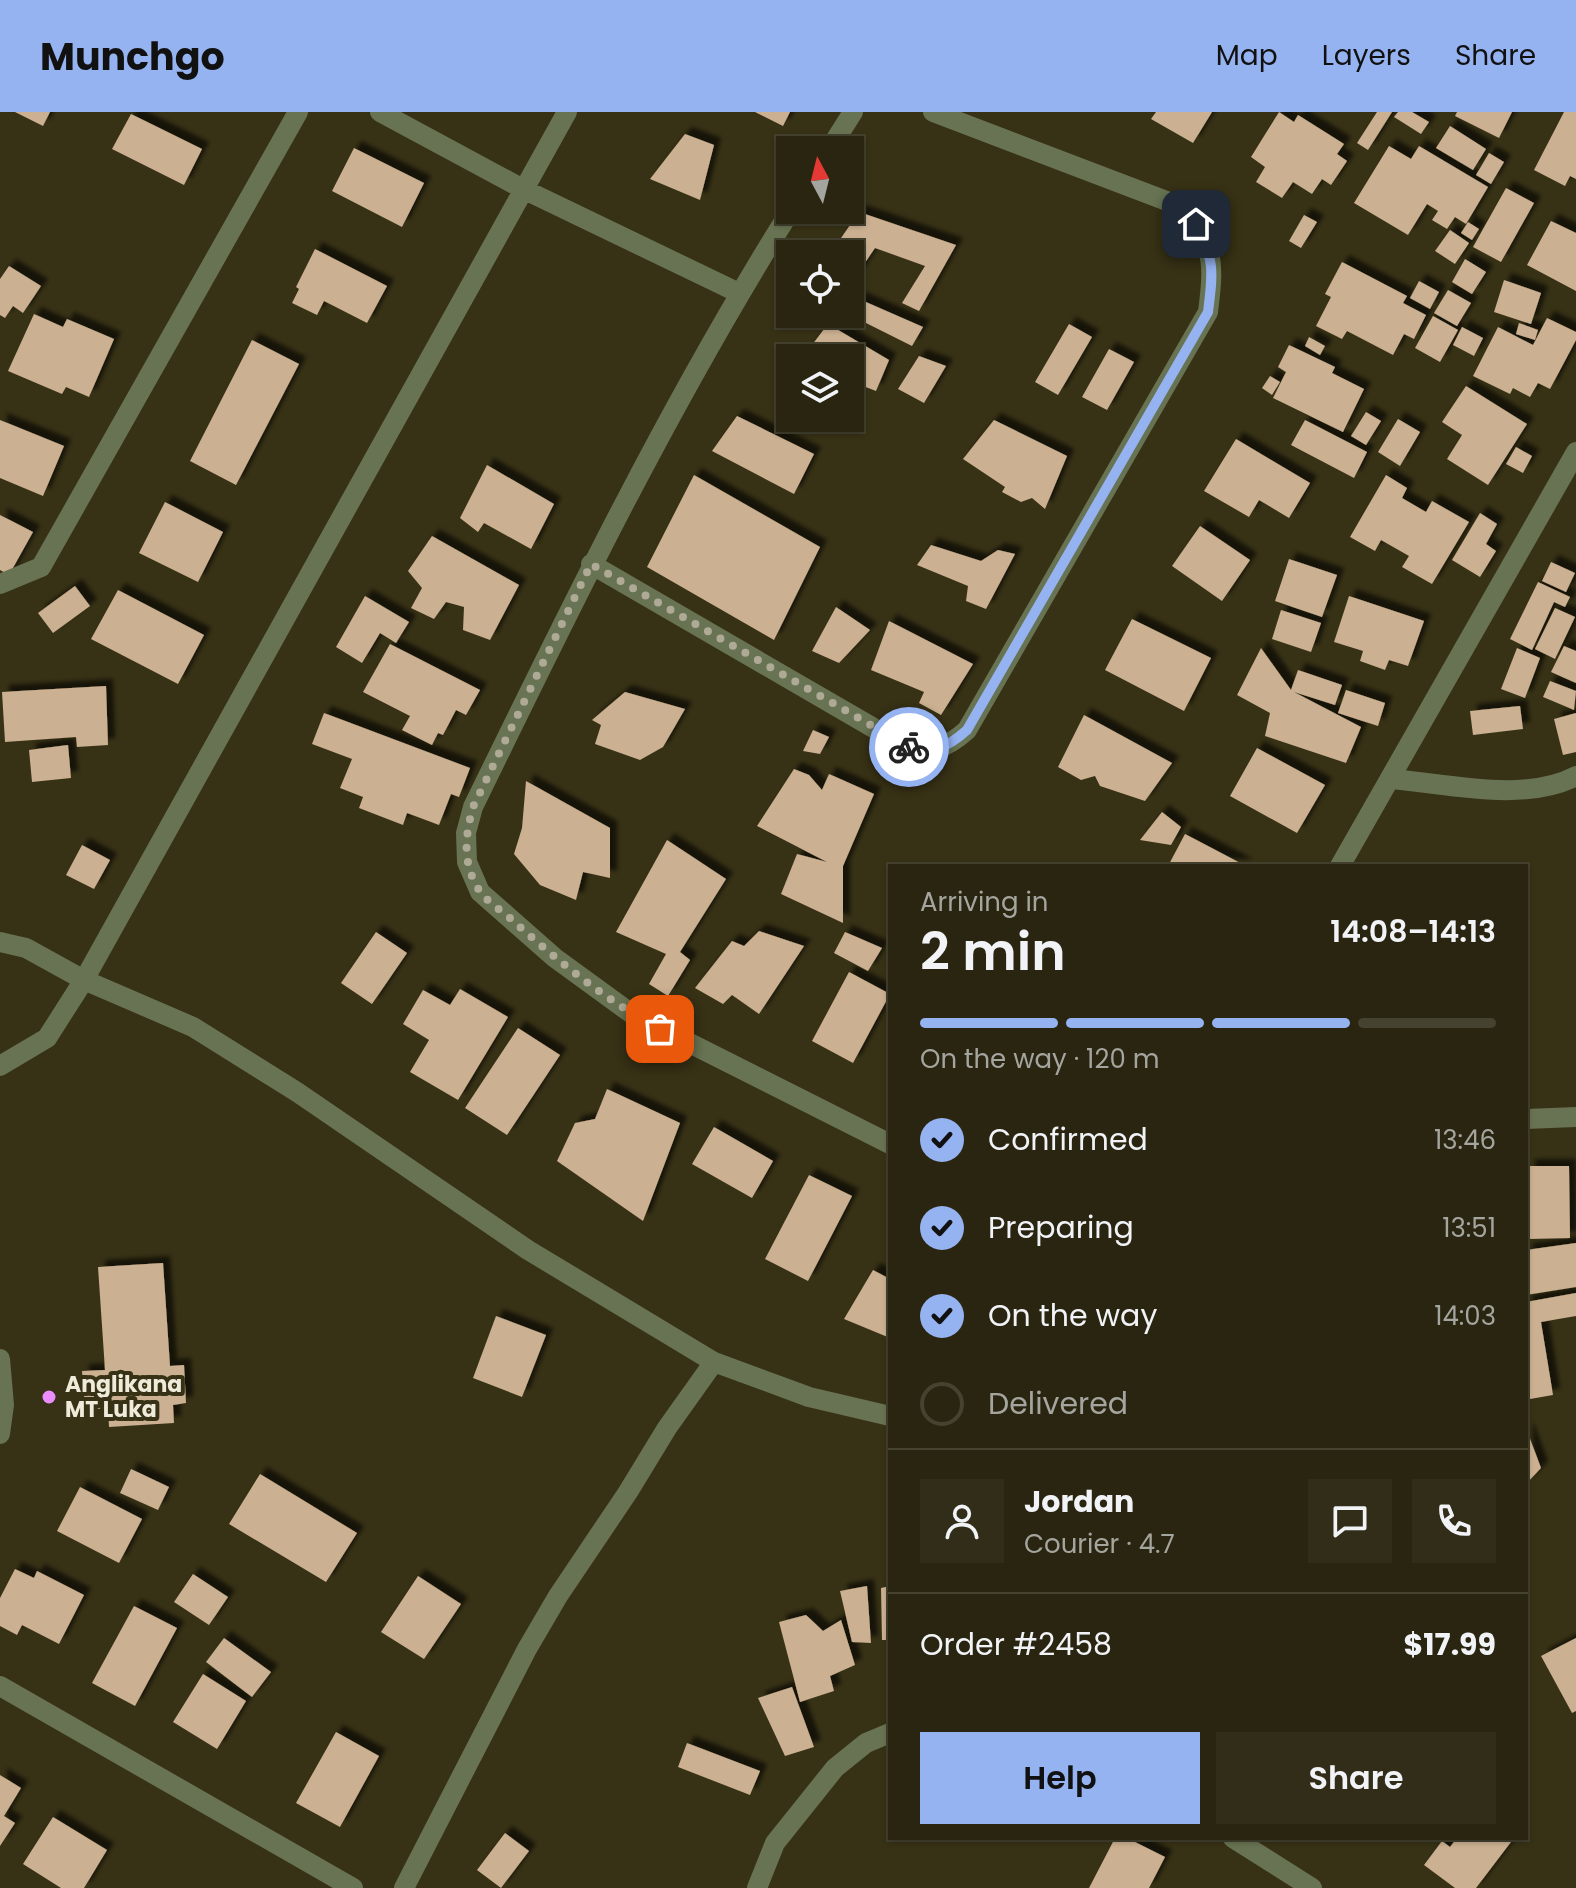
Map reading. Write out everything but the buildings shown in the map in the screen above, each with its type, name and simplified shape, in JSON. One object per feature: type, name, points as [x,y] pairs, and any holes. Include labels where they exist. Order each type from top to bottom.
[{"type":"street","points":[[0,584],[41,567],[298,112]]},
{"type":"street","points":[[380,112],[523,189],[739,293]]},
{"type":"street","points":[[0,1066],[47,1038],[84,980],[567,112]]},
{"type":"street","points":[[838,136],[853,112]]},
{"type":"street","points":[[591,564],[903,745],[930,750],[950,745],[967,730],[1208,312],[1213,274],[1208,247],[1196,224],[1172,203],[933,112]]},
{"type":"street","points":[[782,224],[739,293],[591,564],[473,807],[466,833],[467,862],[480,892],[555,958],[632,1014],[888,1143]]},
{"type":"street","points":[[1341,864],[1576,452]]},
{"type":"street","points":[[1392,779],[1519,791],[1562,783],[1576,776]]},
{"type":"street","points":[[0,942],[26,948],[84,980],[193,1027],[297,1092],[528,1250],[714,1362],[809,1397],[888,1416]]},
{"type":"street","points":[[1528,1119],[1576,1117]]},
{"type":"street","points":[[0,1359],[4,1405],[0,1434]]},
{"type":"street","points":[[404,1888],[527,1649],[558,1596],[667,1428],[714,1362]]},
{"type":"street","points":[[0,1686],[353,1888]]},
{"type":"street","points":[[757,1888],[775,1843],[835,1768],[866,1743],[888,1734]]},
{"type":"street","points":[[1236,1840],[1312,1888]]},
{"type":"way so far","points":[[660,1029],[632,1014],[555,958],[480,892],[467,862],[466,833],[473,807],[591,564],[909,747]]},
{"type":"place","name":"Anglikana MT Luka","points":[[49,1397]]},
{"type":"route","points":[[909,747],[930,750],[950,745],[967,730],[1208,312],[1213,274],[1208,247],[1196,224]]}]
